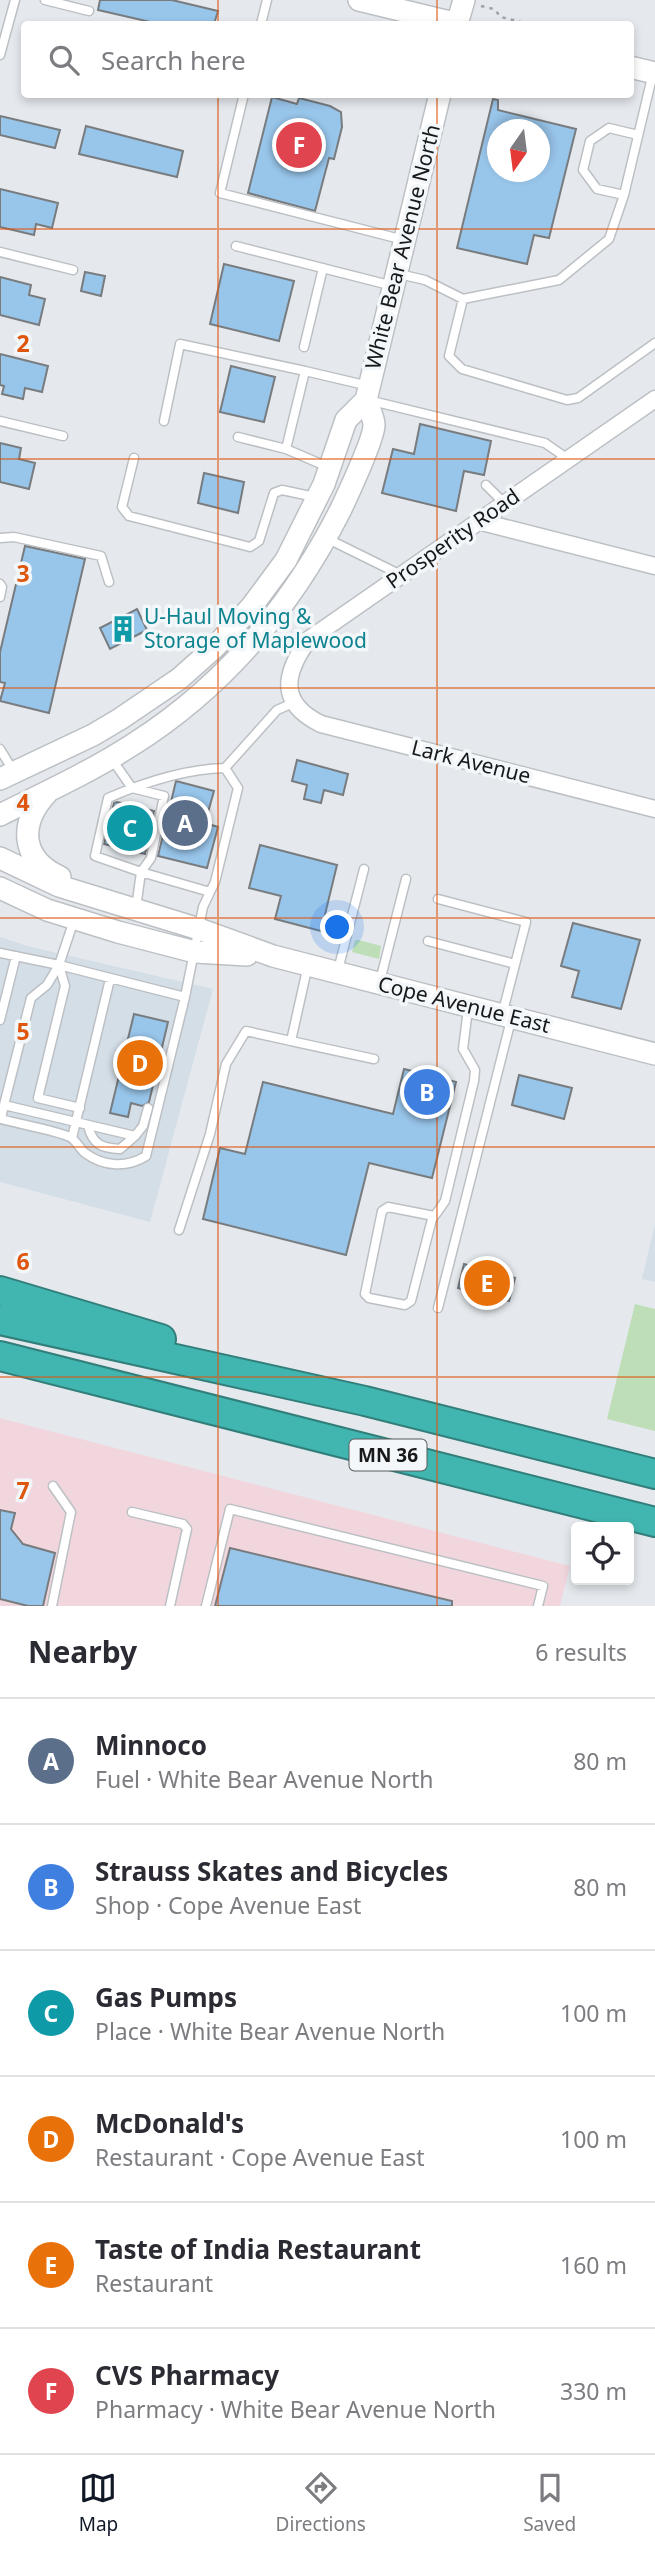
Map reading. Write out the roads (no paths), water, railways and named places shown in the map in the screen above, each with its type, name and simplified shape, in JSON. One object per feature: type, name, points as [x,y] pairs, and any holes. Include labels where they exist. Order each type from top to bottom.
[{"type":"highway","points":[[0,1291],[365,1401]]},
{"type":"highway","name":"MN 36","points":[[0,1320],[365,1401],[655,1474]]},
{"type":"highway","name":"MN 36","points":[[0,1356],[655,1522]]},
{"type":"highway","points":[[0,1365],[122,1387]]},
{"type":"main road","points":[[359,0],[446,21]]},
{"type":"main road","points":[[459,21],[463,1]]},
{"type":"main road","points":[[634,68],[654,73]]},
{"type":"main road","name":"White Bear Avenue North","points":[[7,775],[120,719],[162,692],[202,659],[239,621],[275,576],[300,536],[318,498],[346,420],[367,393],[439,98]]},
{"type":"main road","name":"White Bear Avenue North","points":[[0,816],[111,758],[171,718],[229,669],[290,597],[326,538],[356,475],[374,425],[367,393]]},
{"type":"main road","points":[[51,789],[36,806],[29,820],[29,844],[37,863],[55,876],[135,911]]},
{"type":"main road","name":"Cope Avenue East","points":[[0,858],[59,887],[198,929],[273,956],[655,1054]]},
{"type":"main road","name":"Cope Avenue East","points":[[0,888],[24,901],[75,920],[195,952],[273,956]]},
{"type":"main road","points":[[0,902],[75,920]]},
{"type":"street","name":"Prosperity Road","points":[[293,703],[288,684],[294,660],[308,640],[655,399]]},
{"type":"street","points":[[478,521],[655,566]]},
{"type":"street","name":"Lark Avenue","points":[[293,703],[305,716],[321,724],[655,809]]},
{"type":"lane","points":[[0,55],[15,0]]},
{"type":"lane","points":[[45,0],[89,11]]},
{"type":"lane","points":[[262,21],[267,0]]},
{"type":"lane","points":[[236,246],[323,268],[395,279],[425,280],[463,299],[559,280],[609,239],[624,195],[654,73]]},
{"type":"lane","points":[[243,98],[220,193],[404,240]]},
{"type":"lane","points":[[624,195],[597,189],[583,170],[590,141],[609,128],[638,135]]},
{"type":"lane","points":[[0,252],[74,270]]},
{"type":"lane","points":[[304,347],[323,268]]},
{"type":"lane","points":[[463,299],[449,356],[462,369],[567,400],[578,398],[655,343]]},
{"type":"lane","points":[[164,421],[180,344],[305,371],[367,393],[545,443],[568,459]]},
{"type":"lane","points":[[286,449],[305,371]]},
{"type":"lane","points":[[0,421],[63,436]]},
{"type":"lane","points":[[238,437],[286,449],[331,468]]},
{"type":"lane","points":[[134,458],[122,507],[129,516],[250,547],[259,541],[274,494],[282,490],[318,498]]},
{"type":"lane","points":[[486,485],[504,503]]},
{"type":"lane","points":[[0,538],[14,537],[101,556],[109,582]]},
{"type":"lane","points":[[326,538],[401,575]]},
{"type":"lane","points":[[0,584],[0,597]]},
{"type":"lane","points":[[210,892],[95,856],[108,798],[132,788],[200,769],[225,768],[277,710],[293,703]]},
{"type":"lane","points":[[0,749],[7,775]]},
{"type":"lane","points":[[111,758],[132,788],[164,796],[151,858],[141,872],[135,911]]},
{"type":"lane","points":[[75,920],[59,965],[47,985],[31,998],[1,1119],[72,1138],[84,1152],[99,1161],[118,1165],[133,1164],[146,1156],[185,997],[198,929],[215,882],[237,788],[225,768]]},
{"type":"lane","points":[[337,973],[364,869]]},
{"type":"lane","points":[[379,984],[406,879]]},
{"type":"lane","points":[[438,899],[526,922],[515,964],[507,1016],[438,1308]]},
{"type":"lane","points":[[428,941],[515,964]]},
{"type":"lane","points":[[0,953],[185,997]]},
{"type":"lane","points":[[0,1020],[16,956]]},
{"type":"lane","points":[[31,1127],[65,986],[59,965]]},
{"type":"lane","points":[[291,1041],[308,965]]},
{"type":"lane","points":[[72,1138],[110,979]]},
{"type":"lane","points":[[435,1216],[388,1207],[382,1211],[365,1294],[369,1298],[405,1305],[411,1301],[424,1243],[435,1216],[445,1201],[474,1081],[475,1070],[463,1049],[468,1006]]},
{"type":"lane","points":[[179,1230],[210,1134],[226,1064],[246,1031],[374,1059]]},
{"type":"lane","points":[[38,1098],[80,1108]]},
{"type":"lane","points":[[4,1105],[135,1136]]},
{"type":"lane","points":[[88,1126],[96,1144],[120,1149],[144,1126],[148,1108]]},
{"type":"lane","points":[[52,1606],[71,1512],[53,1486]]},
{"type":"lane","points":[[206,1606],[230,1508],[543,1586],[538,1606]]},
{"type":"lane","points":[[132,1512],[183,1524],[187,1529],[170,1606]]},
{"type":"place","name":"CVS Pharmacy","points":[[299,145]]},
{"type":"place","name":"U-Haul Moving & Storage of Maplewood","points":[[123,629]]},
{"type":"place","name":"Minnoco","points":[[185,823]]},
{"type":"place","name":"Gas Pumps","points":[[130,828]]},
{"type":"place","name":"McDonald's","points":[[140,1063]]},
{"type":"place","name":"Strauss Skates and Bicycles","points":[[427,1092]]},
{"type":"place","name":"Taste of India Restaurant","points":[[487,1283]]}]
